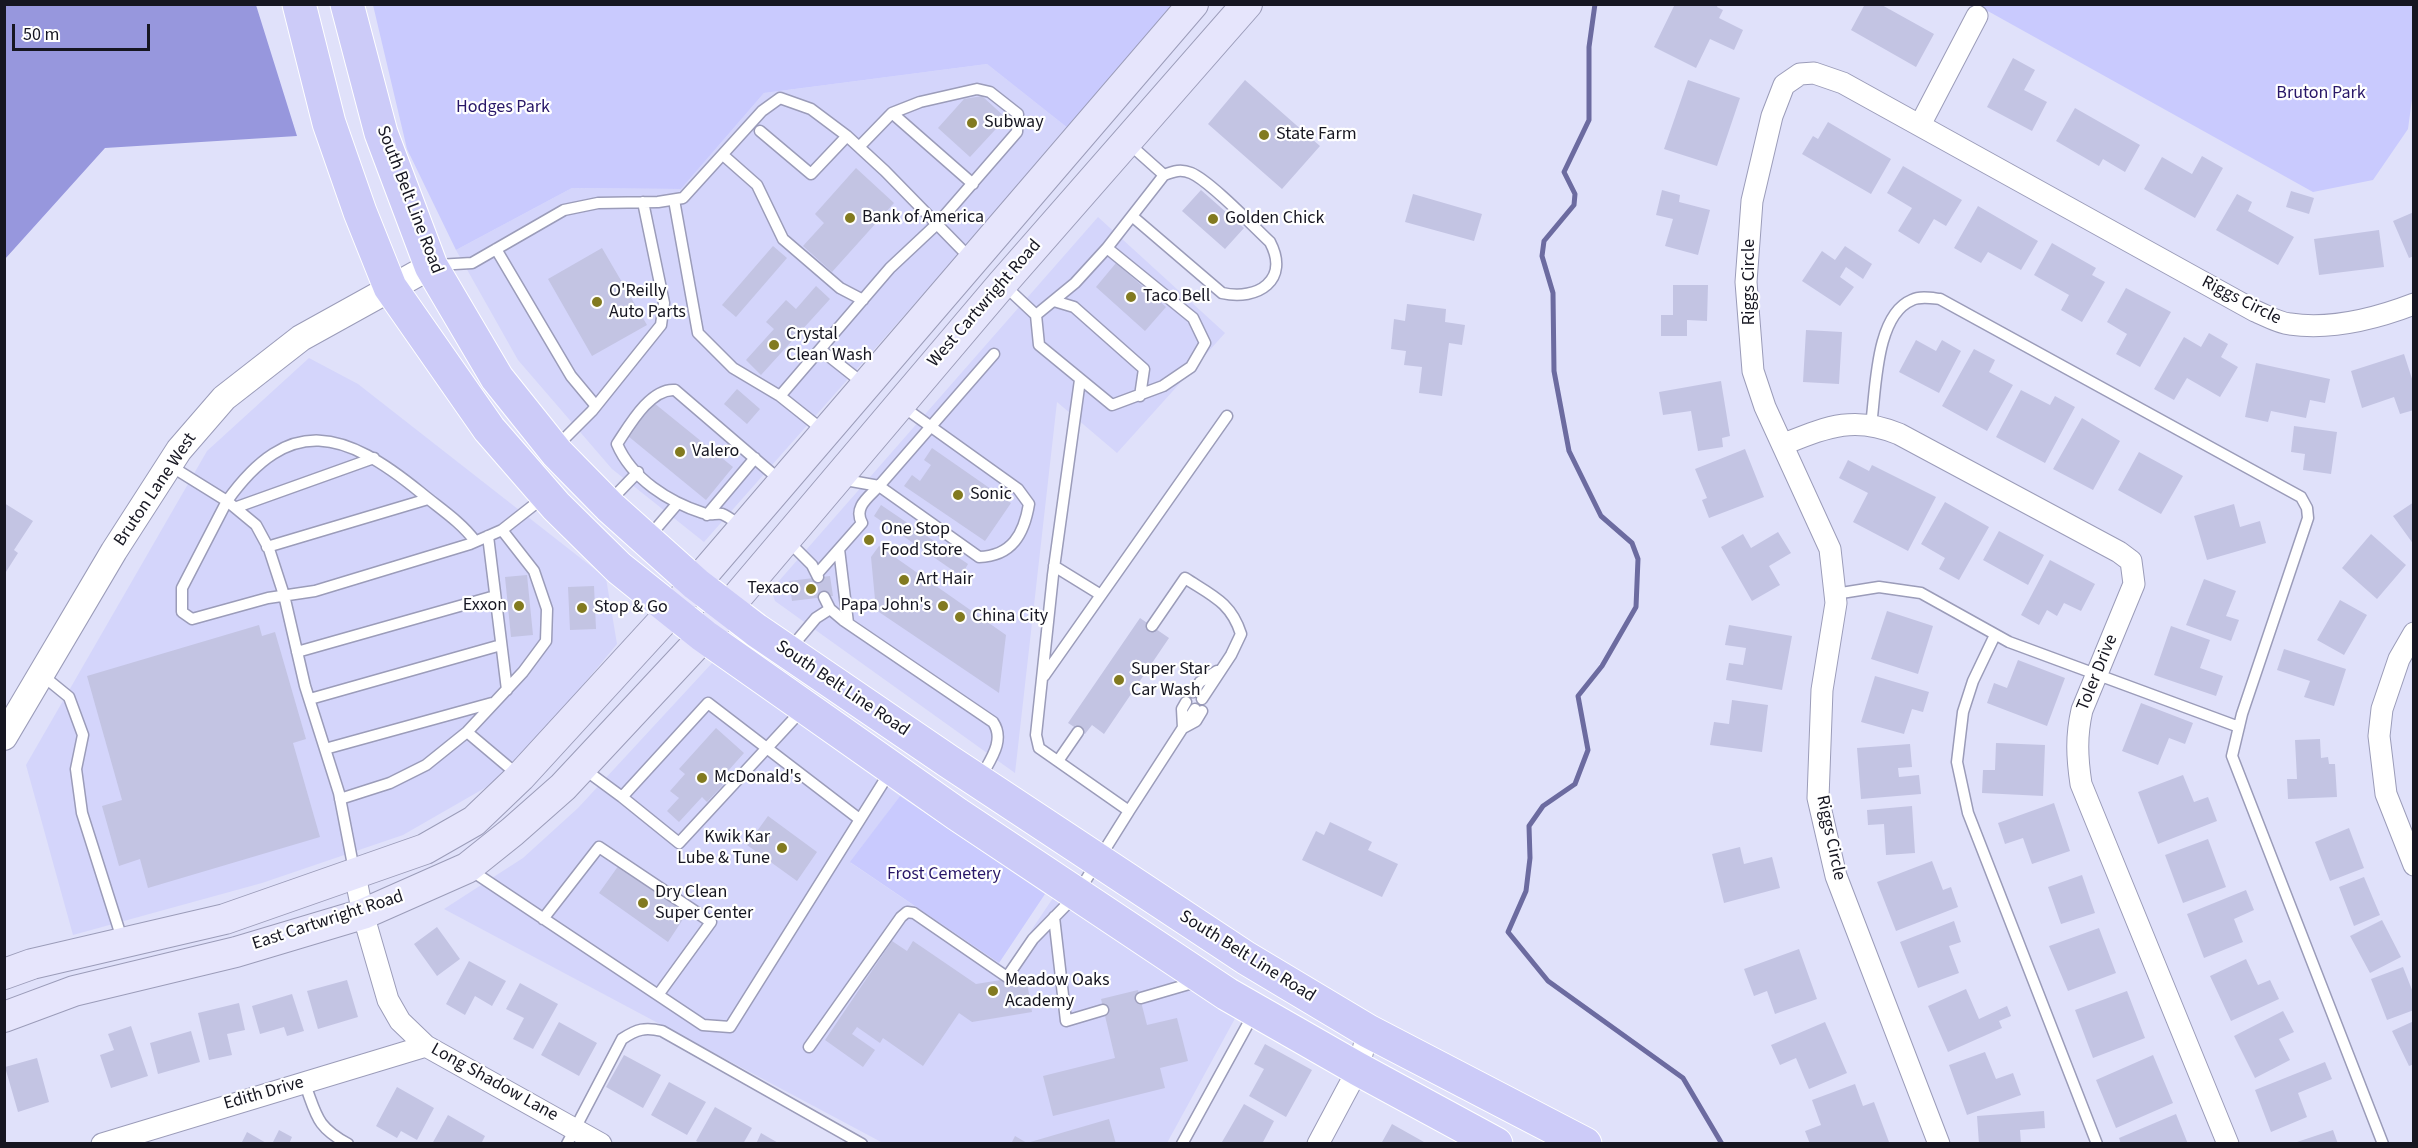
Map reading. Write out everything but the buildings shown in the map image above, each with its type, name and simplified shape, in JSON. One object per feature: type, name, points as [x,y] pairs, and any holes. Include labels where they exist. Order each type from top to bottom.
[{"type":"main road","name":"South Belt Line Road","points":[[299,4],[329,123],[360,212],[390,287],[489,429],[546,495],[619,568],[704,636],[805,707],[1205,979],[1255,1010],[1487,1141]]},
{"type":"main road","name":"South Belt Line Road","points":[[346,4],[381,133],[431,266],[497,378],[554,449],[607,504],[696,584],[976,785],[984,795],[1009,801],[1246,958],[1368,1031],[1585,1143]]},
{"type":"main road","name":"West Cartwright Road","points":[[696,584],[1193,4]]},
{"type":"main road","name":"West Cartwright Road","points":[[728,608],[1002,284],[1248,4]]},
{"type":"main road","points":[[973,262],[1002,284]]},
{"type":"main road","name":"East Cartwright Road","points":[[4,974],[32,964],[225,919],[425,849],[452,834],[474,821],[520,777],[696,584]]},
{"type":"main road","name":"East Cartwright Road","points":[[4,1017],[74,992],[236,952],[363,914],[467,868],[563,788],[728,608]]},
{"type":"main road","points":[[893,768],[901,757],[909,752],[918,753],[976,785]]},
{"type":"street","points":[[1920,125],[1977,16]]},
{"type":"street","name":"Riggs Circle","points":[[1939,1143],[1836,876],[1818,798],[1822,690],[1835,594],[1830,549],[1765,406],[1753,371],[1746,282],[1752,201],[1772,116],[1784,85],[1800,74],[1814,73],[1831,78],[2255,311],[2288,324],[2336,325],[2390,314],[2414,304]]},
{"type":"street","name":"Bruton Lane West","points":[[4,737],[169,465],[224,398],[301,338],[431,266]]},
{"type":"street","name":"Toler Drive","points":[[1784,444],[1827,427],[1856,423],[1899,434],[2119,552],[2131,561],[2134,584],[2097,673],[2077,730],[2076,746],[2081,784],[2228,1143]]},
{"type":"street","points":[[2414,633],[2399,659],[2382,709],[2379,736],[2386,794],[2414,865]]},
{"type":"street","name":"Long Shadow Lane","points":[[355,875],[363,914],[388,1000],[400,1021],[426,1046],[571,1136],[601,1143]]},
{"type":"street","points":[[1318,1143],[1358,1069],[1368,1031]]},
{"type":"street","name":"Edith Drive","points":[[102,1143],[140,1138],[304,1082],[426,1046]]},
{"type":"lane","points":[[780,396],[890,268],[938,224],[1017,132],[1018,114],[990,92],[977,89],[920,102],[892,113],[859,147]]},
{"type":"lane","points":[[431,266],[472,263],[564,210],[598,203],[683,198],[762,111],[780,98],[811,109],[847,136],[938,224],[973,262]]},
{"type":"lane","points":[[892,113],[973,184]]},
{"type":"lane","points":[[760,131],[811,174],[847,136]]},
{"type":"lane","points":[[1127,142],[1164,175]]},
{"type":"lane","points":[[723,155],[757,185],[783,239],[810,265],[840,288],[863,300]]},
{"type":"lane","points":[[1036,315],[1075,283],[1107,248],[1164,175],[1177,170],[1192,173],[1270,242],[1277,255],[1276,272],[1265,286],[1251,295],[1236,296],[1222,293],[1132,216]]},
{"type":"lane","points":[[674,200],[698,333],[734,368],[780,396],[826,433]]},
{"type":"lane","points":[[554,449],[596,406],[661,326],[664,303],[643,202]]},
{"type":"lane","points":[[1002,284],[1036,315],[1039,345],[1080,381],[1112,405],[1140,396],[1163,386],[1191,368],[1205,343],[1193,318],[1107,248]]},
{"type":"lane","points":[[496,249],[571,376],[596,406]]},
{"type":"lane","points":[[1871,425],[1883,337],[1891,321],[1901,306],[1913,299],[1940,299],[2301,497],[2307,508],[2308,518],[2239,727],[2232,756],[2383,1143]]},
{"type":"lane","points":[[1054,301],[1074,307],[1143,369],[1140,396]]},
{"type":"lane","points":[[821,350],[867,386]]},
{"type":"lane","points":[[786,539],[812,565],[818,575],[862,523],[858,516],[859,508],[994,354]]},
{"type":"lane","points":[[1080,381],[1054,566],[1036,735],[1039,748],[1129,811]]},
{"type":"lane","points":[[744,528],[723,514],[707,515],[677,504],[662,495],[623,458],[617,444],[632,421],[657,395],[669,389],[685,396],[784,483]]},
{"type":"lane","points":[[837,479],[879,486],[979,557],[994,556],[1010,547],[1026,520],[1029,504],[1018,489],[930,428],[900,404]]},
{"type":"lane","points":[[1042,679],[1227,416]]},
{"type":"lane","points":[[475,541],[464,527],[389,467],[374,458],[320,439],[279,448],[248,472],[232,504],[182,588],[182,612],[192,619],[284,595],[315,591],[371,575],[475,541],[502,530],[546,495]]},
{"type":"lane","points":[[232,504],[374,458]]},
{"type":"lane","points":[[707,515],[755,458]]},
{"type":"lane","points":[[169,465],[232,504],[256,525],[267,546],[284,595],[297,652],[340,800],[355,875]]},
{"type":"lane","points":[[607,504],[638,472]]},
{"type":"lane","points":[[267,546],[428,499]]},
{"type":"lane","points":[[647,540],[677,504]]},
{"type":"lane","points":[[340,800],[390,783],[426,765],[467,732],[507,690],[546,641],[547,609],[534,571],[502,530]]},
{"type":"lane","points":[[488,536],[507,690]]},
{"type":"lane","points":[[839,549],[848,623]]},
{"type":"lane","points":[[1054,566],[1101,595]]},
{"type":"lane","points":[[1152,626],[1185,579],[1224,603],[1236,617],[1241,634],[1222,668],[1198,702],[1182,709],[1183,728]]},
{"type":"lane","points":[[1835,594],[1879,587],[1921,593],[2009,642],[2239,727]]},
{"type":"lane","points":[[297,652],[495,596]]},
{"type":"lane","points":[[824,597],[830,609],[848,623],[993,723],[998,729],[997,745],[976,785]]},
{"type":"lane","points":[[788,651],[816,618],[830,609]]},
{"type":"lane","points":[[1995,634],[1973,681],[1963,712],[1957,762],[1961,785],[1968,813],[2097,1143]]},
{"type":"lane","points":[[310,699],[501,645]]},
{"type":"lane","points":[[809,1047],[901,917],[908,912],[914,913],[1007,977],[1033,939],[1077,894],[1183,728],[1197,721],[1200,682],[1222,668]]},
{"type":"lane","points":[[42,674],[69,697],[83,735],[76,769],[82,813],[124,943]]},
{"type":"lane","points":[[325,749],[494,702]]},
{"type":"lane","points":[[622,797],[708,703],[766,750],[858,818]]},
{"type":"lane","points":[[581,766],[679,843],[805,707]]},
{"type":"lane","points":[[467,732],[520,777]]},
{"type":"lane","points":[[1058,761],[1078,732]]},
{"type":"lane","points":[[467,868],[704,1025],[730,1027],[858,818],[893,768]]},
{"type":"lane","points":[[543,919],[599,847],[711,922],[658,994]]},
{"type":"lane","points":[[1054,917],[1066,1021],[1103,1010]]},
{"type":"lane","points":[[1140,998],[1205,979]]},
{"type":"lane","points":[[1182,1143],[1255,1010]]},
{"type":"lane","points":[[571,1136],[622,1039],[636,1029],[650,1028],[662,1031],[862,1143]]},
{"type":"lane","points":[[304,1082],[320,1124],[328,1133],[348,1143]]},
{"type":"shaded area","points":[[5,4],[256,5],[297,136],[105,148],[5,259]]},
{"type":"shaded area","points":[[987,64],[1069,129],[704,542],[612,469],[518,360],[456,250],[572,188],[681,189],[764,93]]},
{"type":"shaded area","points":[[1098,217],[1225,333],[1117,453],[1057,402],[1015,773],[775,601],[771,590]]},
{"type":"shaded area","points":[[309,358],[358,384],[606,578],[617,644],[539,738],[490,785],[403,835],[262,883],[73,935],[26,765],[207,451]]},
{"type":"shaded area","points":[[713,662],[900,796],[851,863],[1006,968],[1057,892],[1238,1013],[1167,1143],[883,1143],[444,909],[523,858],[578,808]]},
{"type":"green space","name":"Hodges Park","points":[[373,5],[1173,5],[1069,129],[987,64],[764,93],[681,189],[572,188],[456,250],[407,149]]},
{"type":"green space","name":"Bruton Park","points":[[1977,5],[2413,5],[2414,84],[2408,129],[2373,180],[2313,192]]},
{"type":"green space","name":"Frost Cemetery","points":[[900,796],[1045,894],[999,963],[850,862]]},
{"type":"waterway","points":[[1595,4],[1589,47],[1589,120],[1564,172],[1575,194],[1574,205],[1544,241],[1542,256],[1553,293],[1554,371],[1569,451],[1601,516],[1632,543],[1638,559],[1636,607],[1602,666],[1578,696],[1588,750],[1575,784],[1543,806],[1529,826],[1530,858],[1526,891],[1508,932],[1548,981],[1683,1078],[1722,1144]]},
{"type":"place","name":"Subway","points":[[972,123]]},
{"type":"place","name":"State Farm","points":[[1264,135]]},
{"type":"place","name":"Bank of America","points":[[850,218]]},
{"type":"place","name":"Golden Chick","points":[[1213,219]]},
{"type":"place","name":"Taco Bell","points":[[1131,297]]},
{"type":"place","name":"O'Reilly Auto Parts","points":[[597,302]]},
{"type":"place","name":"Crystal Clean Wash","points":[[774,345]]},
{"type":"place","name":"Valero","points":[[680,452]]},
{"type":"place","name":"Sonic","points":[[958,495]]},
{"type":"place","name":"One Stop Food Store","points":[[869,540]]},
{"type":"place","name":"Art Hair","points":[[904,580]]},
{"type":"place","name":"Texaco","points":[[811,589]]},
{"type":"place","name":"Exxon","points":[[519,606]]},
{"type":"place","name":"Papa John's","points":[[943,606]]},
{"type":"place","name":"Stop & Go","points":[[582,608]]},
{"type":"place","name":"China City","points":[[960,617]]},
{"type":"place","name":"Super Star Car Wash","points":[[1119,680]]},
{"type":"place","name":"McDonald's","points":[[702,778]]},
{"type":"place","name":"Kwik Kar Lube & Tune","points":[[782,848]]},
{"type":"place","name":"Dry Clean Super Center","points":[[643,903]]},
{"type":"place","name":"Meadow Oaks Academy","points":[[993,991]]}]
